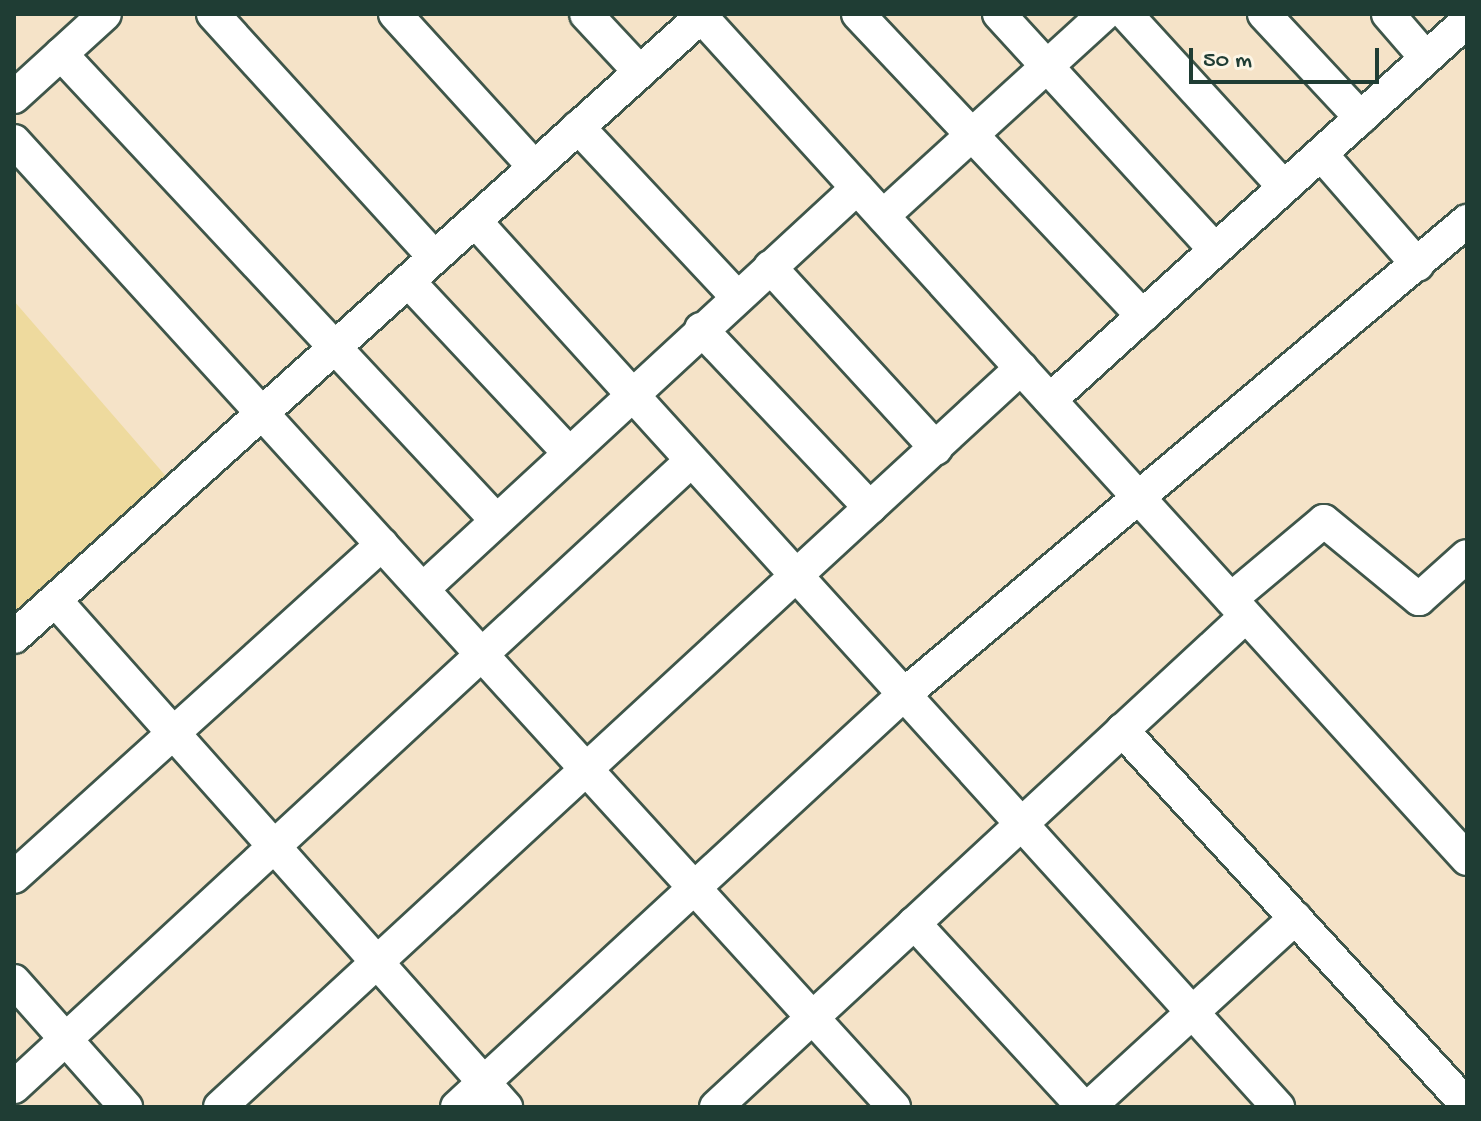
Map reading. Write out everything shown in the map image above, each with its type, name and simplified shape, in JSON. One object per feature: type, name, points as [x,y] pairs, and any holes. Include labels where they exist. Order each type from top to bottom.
[{"type":"street","points":[[14,97],[105,14]]},
{"type":"street","points":[[213,14],[434,257]]},
{"type":"street","points":[[395,14],[534,167]]},
{"type":"street","points":[[586,14],[640,72]]},
{"type":"street","points":[[858,14],[1143,316]]},
{"type":"street","points":[[999,14],[1215,250]]},
{"type":"street","points":[[883,216],[1104,14]]},
{"type":"street","points":[[1126,14],[1284,187]]},
{"type":"street","points":[[1264,14],[1361,118]]},
{"type":"street","points":[[1388,14],[1426,58]]},
{"type":"street","points":[[14,637],[701,15],[1467,859]]},
{"type":"street","points":[[1050,400],[1467,21]]},
{"type":"street","points":[[61,54],[496,520]]},
{"type":"street","points":[[578,127],[737,297]]},
{"type":"street","points":[[14,141],[894,1107]]},
{"type":"street","points":[[1321,154],[1418,265]]},
{"type":"street","points":[[423,589],[630,393],[857,188]]},
{"type":"street","points":[[475,221],[901,697],[1278,1107]]},
{"type":"street","points":[[457,1107],[901,697],[1418,265],[1463,232]]},
{"type":"street","points":[[770,267],[936,448]]},
{"type":"street","points":[[408,281],[568,452]]},
{"type":"street","points":[[701,329],[870,508]]},
{"type":"street","points":[[220,1107],[1021,368]]},
{"type":"street","points":[[14,1087],[691,461]]},
{"type":"street","points":[[716,1107],[1122,730],[1324,521],[1419,599],[1467,556]]},
{"type":"street","points":[[14,877],[382,544]]},
{"type":"street","points":[[55,600],[506,1107]]},
{"type":"street","points":[[1122,730],[1467,1105]]},
{"type":"street","points":[[914,923],[1086,1107],[1295,918]]},
{"type":"street","points":[[14,981],[126,1107]]},
{"type":"sand","points":[[14,301],[171,482],[14,618]]}]
